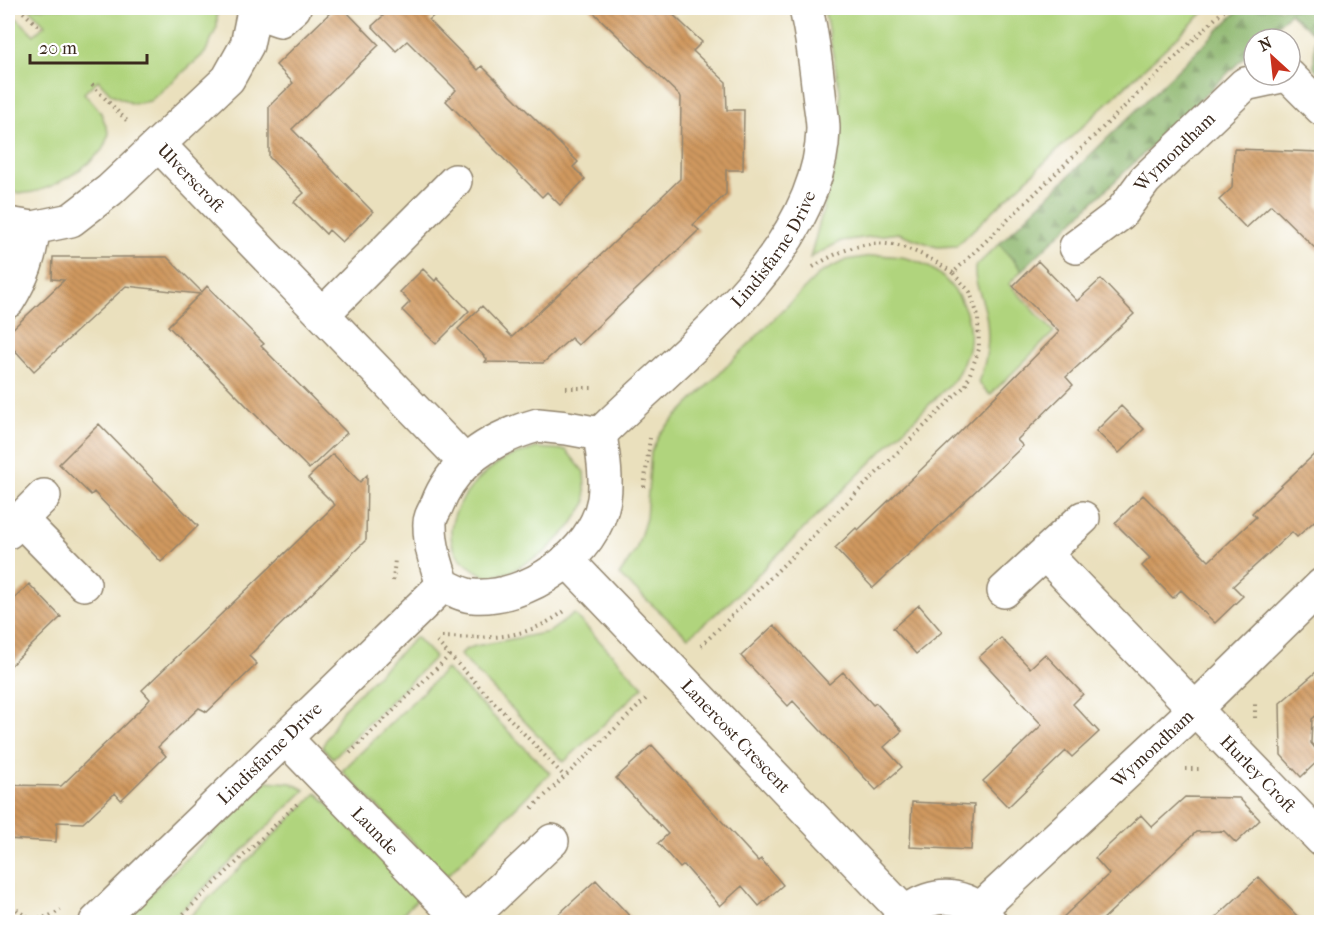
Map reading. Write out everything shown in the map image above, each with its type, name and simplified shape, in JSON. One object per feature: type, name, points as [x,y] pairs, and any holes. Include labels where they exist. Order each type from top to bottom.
[{"type":"street","points":[[147,137],[228,78],[247,45],[253,9],[280,20],[294,8]]},
{"type":"street","name":"Lindisfarne Drive","points":[[600,434],[721,320],[765,270],[797,222],[817,172],[823,129],[813,44],[806,8]]},
{"type":"street","name":"Wymondham","points":[[1076,247],[1120,214],[1145,180],[1242,87]]},
{"type":"street","name":"Wymondham","points":[[1299,87],[1322,109]]},
{"type":"street","name":"Ulverscroft","points":[[20,226],[71,220],[110,190],[147,137],[323,314],[465,462]]},
{"type":"street","points":[[323,314],[455,181]]},
{"type":"street","points":[[8,302],[19,283],[32,251],[20,226]]},
{"type":"street","points":[[538,425],[600,434],[604,467],[604,498],[599,516],[587,538],[567,560],[534,584],[503,594],[471,597],[443,585],[432,550],[429,524],[439,498],[451,477],[465,462],[490,443],[511,432],[538,425]]},
{"type":"street","points":[[44,496],[14,526],[84,584]]},
{"type":"street","points":[[1004,591],[1083,518]]},
{"type":"street","name":"Hurley Croft","points":[[1045,554],[1322,840]]},
{"type":"street","name":"Lanercost Crescent","points":[[567,560],[902,918]]},
{"type":"street","name":"Lindisfarne Drive","points":[[96,922],[443,585]]},
{"type":"street","name":"Wymondham","points":[[985,916],[1322,585]]},
{"type":"street","name":"Launde","points":[[286,739],[465,922]]},
{"type":"street","points":[[465,922],[552,841]]},
{"type":"street","points":[[902,918],[918,903],[933,898],[965,901],[985,916]]},
{"type":"path","points":[[19,8],[41,29]]},
{"type":"path","points":[[953,273],[1226,8]]},
{"type":"path","points":[[92,85],[147,137]]},
{"type":"path","points":[[696,651],[966,385],[979,349],[978,316],[970,292],[953,273],[931,258],[901,245],[869,243],[836,252],[809,270]]},
{"type":"path","points":[[595,388],[601,385]]},
{"type":"path","points":[[431,635],[565,777]]},
{"type":"path","points":[[531,809],[653,693]]},
{"type":"path","points":[[8,901],[16,910]]},
{"type":"green space","points":[[29,8],[217,8],[217,27],[205,53],[150,101],[133,104],[111,94],[98,80],[84,93],[101,113],[109,134],[102,149],[83,167],[58,183],[45,189],[19,193],[8,190],[8,13],[34,35],[45,25]]},
{"type":"green space","points":[[824,8],[1208,8],[956,246],[937,247],[898,233],[841,241],[810,258],[840,148],[840,91]]},
{"type":"green space","points":[[1241,8],[1321,8],[1321,75],[1314,67],[1315,35],[1290,13],[1275,27],[1242,27],[1242,59],[1022,270],[999,244]]},
{"type":"green space","points":[[999,244],[1022,270],[1009,284],[1054,332],[990,395],[978,382],[985,363],[988,333],[986,313],[976,281],[975,267]]},
{"type":"green space","points":[[878,255],[903,257],[920,263],[933,270],[954,289],[967,315],[969,329],[968,348],[955,379],[730,602],[688,637],[619,575],[636,550],[646,518],[651,452],[661,432],[820,273],[846,260]]},
{"type":"green space","points":[[536,448],[566,450],[584,472],[586,503],[570,527],[544,553],[510,572],[487,577],[467,564],[455,551],[451,533],[453,520],[466,494],[487,472],[509,457]]},
{"type":"green space","points":[[574,614],[643,687],[564,762],[460,655],[475,646],[549,632]]},
{"type":"green space","points":[[416,637],[435,657],[333,758],[322,747],[344,708]]},
{"type":"green space","points":[[446,669],[550,773],[447,876],[342,771]]},
{"type":"green space","points":[[266,781],[291,783],[305,790],[169,922],[121,922]]},
{"type":"green space","points":[[317,793],[418,899],[394,922],[184,922]]},
{"type":"building","points":[[335,8],[343,8],[379,45],[292,129],[373,212],[342,242],[329,230],[326,234],[294,202],[304,193],[269,157],[269,106],[293,83],[276,65]]},
{"type":"building","points":[[374,8],[442,8],[429,20],[478,70],[482,66],[578,162],[573,167],[585,179],[560,205],[547,192],[542,197],[446,101],[456,90],[407,41],[396,51],[372,26],[383,16]]},
{"type":"building","points":[[589,8],[666,8],[702,42],[693,51],[726,82],[727,110],[744,110],[743,170],[726,170],[726,194],[693,225],[699,230],[578,345],[571,338],[543,363],[485,362],[487,359],[458,329],[482,306],[512,337],[680,179],[681,97]]},
{"type":"building","points":[[1234,149],[1320,152],[1318,206],[1322,209],[1322,255],[1271,205],[1246,228],[1219,200],[1232,188]]},
{"type":"building","points":[[53,257],[167,257],[202,292],[207,286],[264,344],[261,346],[347,433],[309,469],[168,326],[200,294],[126,286],[34,371],[8,343],[8,333],[64,280],[52,279]]},
{"type":"building","points":[[1038,261],[1077,301],[1101,279],[1134,314],[1066,377],[1073,385],[1017,440],[1023,446],[873,588],[835,548],[856,528],[858,530],[952,440],[1059,332],[1013,286]]},
{"type":"building","points":[[423,269],[435,281],[437,278],[469,311],[436,344],[402,310],[410,302],[400,292]]},
{"type":"building","points":[[1121,406],[1144,429],[1119,453],[1096,431]]},
{"type":"building","points":[[99,424],[198,526],[161,562],[94,492],[91,495],[59,464]]},
{"type":"building","points":[[1322,447],[1322,514],[1297,537],[1292,532],[1233,586],[1243,596],[1215,623],[1181,590],[1173,598],[1142,566],[1150,558],[1115,523],[1143,495],[1209,561],[1256,517],[1252,513]]},
{"type":"building","points":[[333,454],[360,482],[367,475],[366,540],[249,656],[257,664],[207,712],[199,708],[158,747],[166,756],[121,800],[115,793],[83,823],[57,822],[56,842],[8,839],[8,785],[61,786],[144,706],[150,699],[142,690],[335,505],[308,478]]},
{"type":"building","points":[[29,584],[61,617],[8,668],[8,605]]},
{"type":"building","points":[[919,605],[942,632],[916,654],[893,628]]},
{"type":"building","points":[[774,625],[829,684],[843,672],[873,705],[876,703],[902,731],[884,747],[902,767],[876,790],[793,701],[788,706],[741,656]]},
{"type":"building","points":[[1001,638],[1030,668],[1045,654],[1083,694],[1073,704],[1099,732],[1072,757],[1066,751],[1008,807],[983,781],[1042,725],[979,657]]},
{"type":"building","points":[[1322,667],[1322,710],[1312,719],[1311,743],[1322,757],[1301,777],[1281,755],[1280,703]]},
{"type":"building","points":[[652,745],[758,861],[761,859],[783,885],[759,906],[742,886],[720,906],[684,865],[680,868],[658,843],[668,834],[616,778]]},
{"type":"building","points":[[1185,797],[1239,798],[1260,820],[1236,843],[1224,831],[1196,832],[1100,922],[1058,922],[1109,874],[1095,858],[1141,815],[1152,827]]},
{"type":"building","points":[[912,802],[974,805],[971,850],[910,847]]},
{"type":"building","points":[[1259,877],[1303,922],[1211,922]]},
{"type":"building","points":[[596,880],[635,922],[550,922]]}]
